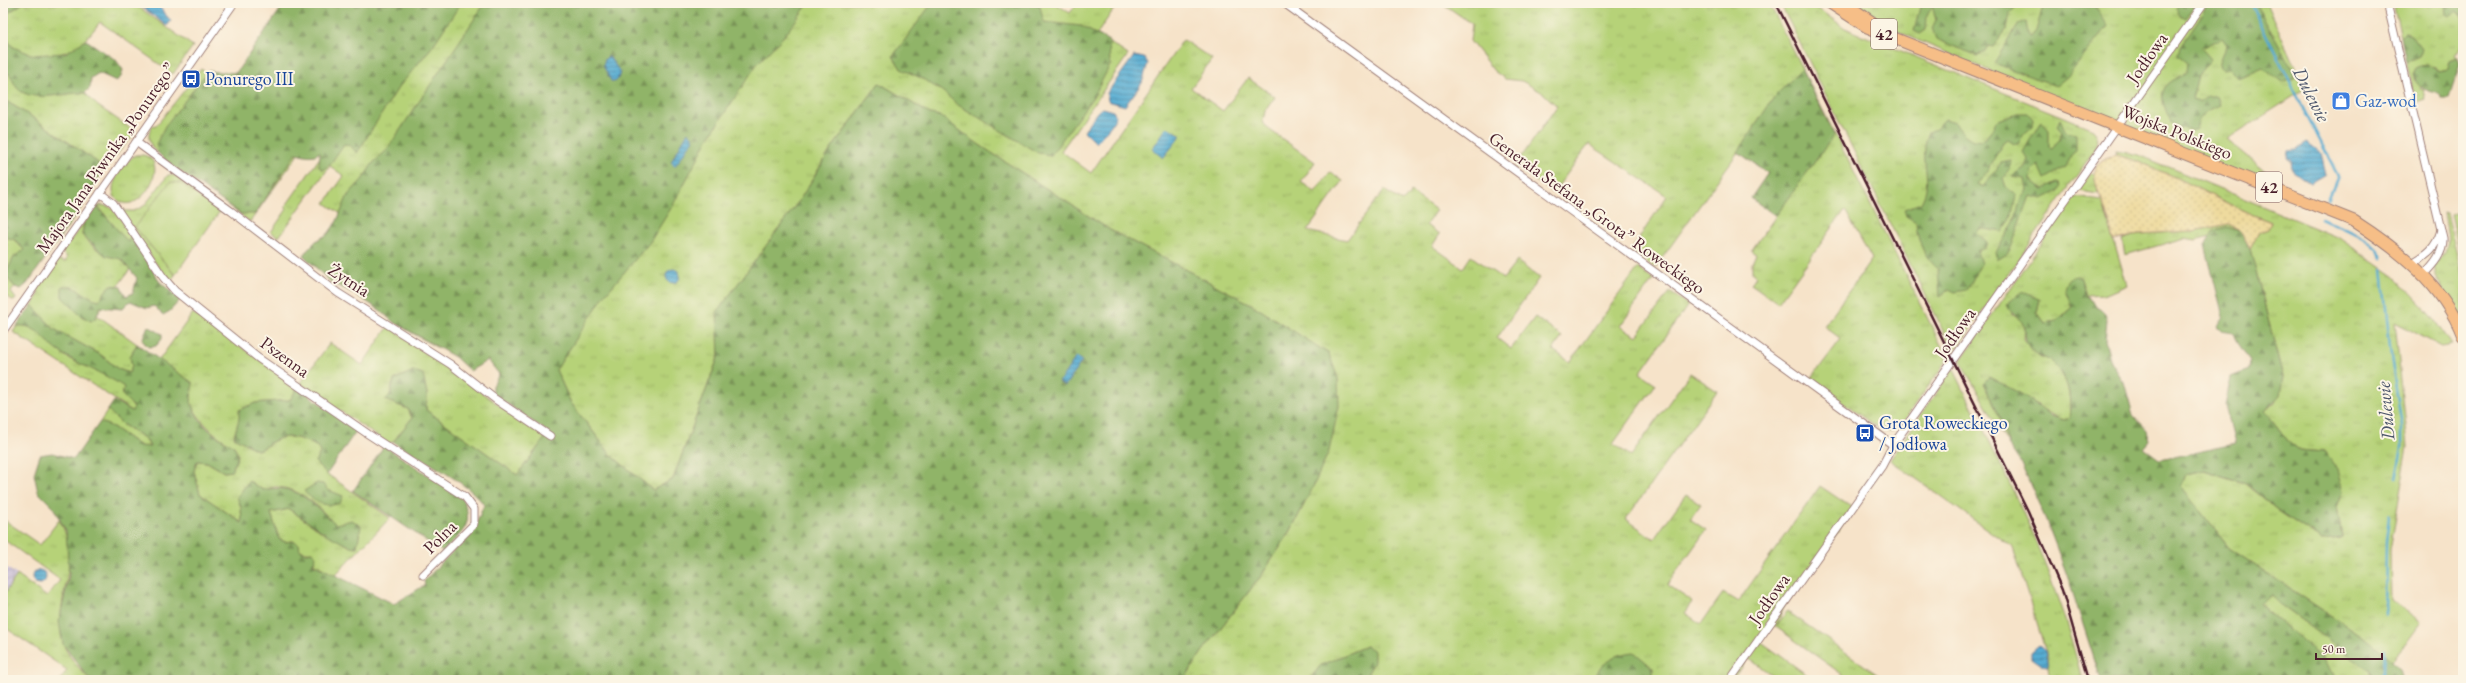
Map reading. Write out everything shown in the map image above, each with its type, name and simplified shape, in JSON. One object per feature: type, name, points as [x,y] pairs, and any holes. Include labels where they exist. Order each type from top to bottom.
[{"type":"main road","name":"Wojska Polskiego","points":[[1830,3],[1867,27],[2354,221],[2393,246],[2412,263],[2443,299],[2463,336]]},
{"type":"main road","name":"Wojska Polskiego","points":[[1844,3],[1869,20],[1920,48]]},
{"type":"street","name":"Majora Jana Piwnika „Ponurego”","points":[[3,331],[234,3]]},
{"type":"street","name":"Generała Stefana „Grota” Roweckiego","points":[[1284,3],[1892,445]]},
{"type":"street","name":"Jodłowa","points":[[1730,680],[1882,466],[1892,445],[2204,3]]},
{"type":"street","points":[[2387,3],[2441,228],[2443,247],[2434,263],[2423,275]]},
{"type":"street","name":"Żytnia","points":[[136,142],[231,210],[338,293],[450,364],[489,394],[550,436]]},
{"type":"street","name":"Pszenna","points":[[100,193],[113,204],[163,277],[175,291],[258,358],[368,434],[465,497],[474,509],[474,518]]},
{"type":"street","points":[[2412,263],[2430,253],[2437,243],[2441,228]]},
{"type":"street","name":"Polna","points":[[423,574],[469,530],[474,524],[474,518]]},
{"type":"shaded area","points":[[3,565],[17,575],[3,596]]},
{"type":"green space","points":[[3,3],[23,3],[8,13],[3,13]]},
{"type":"green space","points":[[23,3],[133,3],[193,46],[173,74],[100,22],[82,43],[66,52],[46,55],[25,53],[8,43],[2,30],[3,13],[8,13]]},
{"type":"green space","points":[[274,3],[1055,3],[1070,13],[1077,3],[1118,3],[1097,34],[1128,55],[1061,151],[1091,173],[1183,40],[1212,59],[1191,88],[1223,111],[1248,78],[1275,97],[1265,111],[1263,122],[1267,128],[1315,162],[1301,182],[1315,192],[1330,172],[1343,181],[1307,231],[1347,240],[1384,190],[1403,202],[1411,192],[1436,210],[1426,225],[1440,234],[1432,246],[1463,268],[1471,256],[1503,279],[1517,261],[1539,278],[1497,338],[1511,349],[1535,317],[1562,337],[1553,350],[1570,362],[1638,268],[1653,280],[1620,326],[1637,336],[1670,292],[1688,305],[1640,373],[1656,384],[1613,444],[1631,456],[1690,373],[1717,391],[1626,519],[1654,539],[1686,494],[1701,504],[1690,519],[1706,530],[1667,585],[1693,602],[1685,613],[1701,624],[1723,593],[1738,602],[1820,486],[1854,509],[1783,608],[1777,625],[1787,611],[1885,680],[1850,680],[1772,624],[1760,641],[1814,680],[1779,680],[1748,658],[1732,680],[1364,680],[1368,675],[1366,646],[1321,665],[1309,680],[1184,680],[1202,652],[1261,576],[1290,532],[1313,487],[1329,354],[1251,304],[1110,230],[978,144],[940,116],[930,114],[879,83],[830,151],[799,201],[718,312],[719,355],[673,479],[653,490],[611,455],[571,403],[548,353],[436,347],[392,321],[426,273],[325,203],[344,176],[330,166],[279,237],[271,232],[287,209],[285,207],[359,102],[343,91],[250,222],[153,149],[149,137],[153,125],[156,126],[201,69],[227,86],[282,8]]},
{"type":"green space","points":[[278,3],[461,3],[432,47],[398,88],[357,153],[350,145],[344,144],[331,163],[323,170],[319,167],[320,152],[315,155],[296,153],[255,214],[241,214],[168,163],[158,153],[156,144],[165,126],[208,71],[236,73],[282,7]]},
{"type":"green space","points":[[485,3],[809,3],[784,36],[757,64],[709,137],[673,205],[650,242],[604,296],[556,370],[571,403],[611,455],[653,490],[673,479],[719,355],[717,312],[799,201],[830,151],[879,83],[930,114],[940,116],[978,144],[1110,230],[1251,304],[1329,354],[1338,378],[1339,406],[1329,451],[1313,487],[1290,532],[1261,576],[1202,652],[1184,680],[90,680],[63,644],[59,622],[69,575],[66,531],[53,507],[38,492],[34,474],[40,455],[52,453],[74,459],[100,422],[113,427],[140,446],[150,447],[146,439],[122,424],[108,410],[114,401],[132,411],[134,407],[122,395],[124,387],[57,350],[39,333],[29,327],[17,326],[32,305],[54,329],[101,355],[118,369],[129,373],[132,366],[130,357],[137,344],[193,383],[191,403],[199,419],[209,430],[234,446],[238,455],[232,471],[224,472],[207,462],[197,461],[194,471],[200,494],[242,523],[241,507],[237,497],[249,481],[263,490],[275,488],[295,492],[311,502],[336,524],[352,520],[361,526],[357,547],[333,538],[289,509],[271,513],[279,539],[285,542],[293,541],[299,544],[300,550],[306,553],[313,552],[316,557],[313,564],[394,604],[425,585],[424,581],[474,529],[484,505],[468,488],[393,442],[412,418],[408,409],[385,400],[390,395],[394,380],[413,371],[423,374],[427,394],[426,410],[517,475],[549,433],[493,394],[493,386],[499,374],[488,360],[470,371],[455,357],[392,321],[380,310],[353,293],[332,283],[303,255],[316,241],[328,234],[337,221],[348,195],[362,180],[373,163],[386,151]]},
{"type":"green space","points":[[932,3],[982,3],[986,7],[989,3],[1039,3],[1044,22],[1081,26],[1109,41],[1110,65],[1095,94],[1051,155],[1038,153],[958,105],[942,91],[921,78],[901,69],[893,56]]},
{"type":"green space","points":[[1442,3],[1769,3],[1948,359],[1899,427],[1892,431],[1881,430],[1810,380],[1841,339],[1824,326],[1872,259],[1845,210],[1778,303],[1751,284],[1756,276],[1752,273],[1752,263],[1756,254],[1751,251],[1776,216],[1751,198],[1768,173],[1738,152],[1655,268],[1631,250],[1667,196],[1589,144],[1553,193],[1515,166],[1557,106],[1543,93],[1522,81],[1505,79],[1494,71],[1470,41],[1472,24]]},
{"type":"green space","points":[[1780,3],[1810,3],[1845,28],[2093,129],[2096,133],[2098,142],[2096,148],[1954,352]]},
{"type":"green space","points":[[1854,3],[2266,3],[2305,89],[2227,139],[2295,196],[2115,124],[1917,40],[1889,27]]},
{"type":"green space","points":[[1921,3],[2019,4],[2010,13],[2007,29],[1993,47],[1988,46],[1985,51],[1977,56],[1936,39],[1932,28],[1936,20],[1932,6],[1927,16],[1926,30],[1920,34],[1914,31]]},
{"type":"green space","points":[[2044,3],[2092,3],[2108,26],[2068,76],[2056,86],[1994,63],[2019,24],[2026,21],[2028,35],[2030,38],[2036,31]]},
{"type":"green space","points":[[2178,3],[2197,3],[2186,18],[2181,17],[2176,9]]},
{"type":"green space","points":[[2210,3],[2255,3],[2294,72],[2294,78],[2282,83],[2263,68],[2238,79],[2229,68],[2222,69],[2219,66],[2226,45],[2221,38],[2201,48],[2211,59],[2198,75],[2192,100],[2199,102],[2207,96],[2217,96],[2220,105],[2204,114],[2199,120],[2196,129],[2191,131],[2172,125],[2164,105],[2163,94],[2167,85],[2186,72],[2187,63],[2178,56],[2180,47]]},
{"type":"green space","points":[[2393,3],[2395,3],[2397,8],[2399,7],[2399,3],[2446,3],[2454,11],[2456,10],[2463,15],[2463,44],[2455,56],[2458,58],[2450,61],[2448,69],[2439,71],[2434,67],[2420,89],[2424,90],[2426,99],[2417,102],[2406,62],[2413,60],[2405,33],[2401,37]]},
{"type":"green space","points":[[2446,3],[2463,3],[2463,15],[2456,10],[2450,17],[2447,15]]},
{"type":"green space","points":[[2405,33],[2411,35],[2421,48],[2419,56],[2406,62],[2401,37]]},
{"type":"green space","points":[[3,34],[13,47],[33,55],[65,53],[86,40],[116,60],[123,70],[121,77],[116,81],[99,73],[91,78],[90,88],[85,93],[51,96],[34,96],[26,94],[18,89],[9,73],[3,77]]},
{"type":"green space","points":[[2458,58],[2460,64],[2449,98],[2441,98],[2440,94],[2423,88],[2417,83],[2413,74],[2416,68],[2426,64],[2439,71],[2448,69],[2450,61]]},
{"type":"green space","points":[[1802,69],[1834,135],[1776,216],[1751,198],[1768,173],[1738,152],[1774,97]]},
{"type":"green space","points":[[9,73],[56,95],[69,92],[85,93],[98,106],[136,132],[102,172],[97,162],[6,101],[3,77]]},
{"type":"green space","points":[[3,80],[6,101],[97,162],[102,172],[86,201],[27,284],[21,289],[15,287],[5,275],[14,257],[24,250],[15,240],[3,236]]},
{"type":"green space","points":[[2017,113],[2027,113],[2033,119],[2032,127],[2024,134],[2018,144],[2014,144],[2007,139],[2003,142],[1989,169],[1977,184],[1983,187],[2001,163],[2011,161],[2010,168],[2003,178],[2006,187],[2016,195],[2011,219],[2002,232],[1980,228],[1977,233],[1987,242],[1985,248],[1977,251],[1981,264],[1970,284],[1966,290],[1955,292],[1949,289],[1940,297],[1938,269],[1925,254],[1922,248],[1916,222],[1906,216],[1904,209],[1921,203],[1925,194],[1927,176],[1925,151],[1929,132],[1936,129],[1945,119],[1955,122],[1961,131],[1969,138],[1974,140],[1984,139],[1992,130],[1996,121]]},
{"type":"green space","points":[[2060,119],[2066,132],[2076,134],[2076,151],[2071,155],[2066,167],[2045,179],[2039,165],[2032,171],[2031,180],[2044,189],[2057,183],[2061,185],[2059,191],[2043,199],[2030,196],[2011,248],[2007,254],[1997,260],[1996,252],[2014,222],[2021,198],[2027,190],[2025,179],[2012,177],[2025,167],[2028,159],[2023,152],[2041,121],[2049,130],[2049,147],[2052,148],[2060,139],[2062,132],[2057,126]]},
{"type":"green space","points":[[2115,151],[2139,155],[2339,238],[2395,277],[2431,315],[2451,345],[2442,347],[2395,322],[2408,447],[2390,550],[2391,600],[2421,622],[2392,661],[2369,641],[2229,548],[2181,487],[2186,474],[2204,470],[2244,483],[2277,510],[2322,540],[2342,538],[2337,507],[2343,491],[2324,451],[2298,449],[2288,441],[2265,411],[2275,402],[2283,377],[2250,249],[2259,232],[2268,229],[2271,222],[2232,206],[2156,169],[2137,161],[2116,155]]},
{"type":"green space","points":[[136,155],[148,157],[154,164],[154,174],[150,186],[143,196],[134,202],[124,203],[114,196],[114,185],[122,167]]},
{"type":"green space","points":[[2090,172],[2095,173],[2098,194],[2080,191],[2081,184]]},
{"type":"green space","points":[[168,175],[175,175],[196,189],[193,193],[180,183],[135,227],[175,275],[169,283],[121,211],[134,211],[144,206]]},
{"type":"green space","points":[[170,182],[180,183],[220,211],[175,275],[135,227]]},
{"type":"green space","points":[[2074,197],[2102,201],[2127,285],[2104,295],[2086,296],[2080,276],[2065,289],[2072,307],[2057,321],[2045,323],[2037,312],[2040,299],[2011,314],[2020,319],[2025,326],[2024,339],[2033,350],[2039,356],[2048,359],[2057,366],[2065,379],[2068,387],[2070,410],[2069,418],[2064,420],[2043,409],[2019,393],[1983,383],[1997,410],[2009,446],[1960,361]]},
{"type":"green space","points":[[102,205],[113,208],[132,235],[128,243],[98,206]]},
{"type":"green space","points":[[97,206],[128,242],[132,235],[159,281],[180,300],[170,311],[163,315],[154,306],[147,308],[130,301],[122,309],[100,307],[96,318],[91,321],[81,316],[62,297],[62,286],[73,287],[99,300],[110,285],[120,286],[126,296],[133,293],[137,278],[121,259],[106,256],[82,235],[84,222]]},
{"type":"green space","points":[[2463,210],[2463,264],[2451,215]]},
{"type":"green space","points":[[2444,213],[2447,214],[2463,280],[2463,323],[2435,277],[2435,267],[2444,253],[2448,238]]},
{"type":"green space","points":[[84,222],[82,235],[86,240],[104,253],[121,258],[130,269],[97,315],[137,344],[130,357],[132,366],[129,373],[118,369],[101,355],[54,329],[32,305],[39,294],[37,289],[57,259],[65,262],[67,258],[62,252]]},
{"type":"green space","points":[[2229,224],[2240,231],[2227,227],[2214,230],[2211,236],[2196,240],[2185,238],[2125,255],[2122,240],[2139,234],[2193,231]]},
{"type":"green space","points":[[2227,227],[2240,231],[2250,249],[2283,377],[2280,395],[2265,411],[2288,441],[2298,449],[2324,451],[2337,469],[2343,491],[2337,507],[2342,538],[2322,540],[2277,510],[2245,483],[2204,470],[2186,474],[2181,487],[2229,548],[2369,641],[2400,668],[2403,680],[2371,680],[2370,670],[2282,606],[2270,594],[2260,604],[2321,657],[2338,680],[2101,680],[2067,575],[2046,520],[2020,462],[2009,446],[1997,410],[1983,383],[1989,377],[2025,396],[2051,416],[2064,420],[2069,418],[2070,402],[2068,387],[2065,380],[2057,367],[2051,361],[2041,357],[2029,347],[2025,336],[2025,326],[2006,305],[2021,292],[2040,299],[2037,312],[2045,323],[2057,321],[2072,307],[2065,289],[2068,280],[2071,277],[2080,276],[2086,296],[2105,313],[2107,320],[2105,341],[2111,362],[2124,382],[2133,415],[2147,430],[2150,441],[2144,448],[2160,460],[2235,444],[2225,405],[2231,377],[2249,370],[2250,361],[2238,343],[2234,333],[2221,331],[2217,327],[2223,316],[2205,245],[2214,230]]},
{"type":"green space","points":[[3,236],[15,240],[24,250],[5,275],[15,287],[11,292],[16,299],[14,301],[3,294]]},
{"type":"green space","points":[[193,313],[298,387],[290,400],[255,403],[239,419],[234,437],[257,450],[276,440],[287,437],[297,438],[313,444],[318,447],[320,453],[315,462],[327,474],[390,518],[335,575],[313,563],[315,561],[313,552],[301,550],[293,541],[285,542],[279,539],[271,513],[289,509],[322,532],[337,538],[350,547],[329,518],[301,494],[290,489],[276,487],[263,490],[249,481],[238,497],[241,507],[242,523],[200,494],[194,471],[197,461],[207,462],[224,472],[232,471],[238,455],[234,446],[212,431],[203,421],[195,411],[167,366],[159,360]]},
{"type":"green space","points":[[28,325],[33,327],[68,358],[104,373],[117,381],[125,388],[130,403],[134,408],[132,411],[13,332],[17,326]]},
{"type":"green space","points":[[148,326],[162,334],[162,339],[156,346],[148,347],[142,340]]},
{"type":"green space","points":[[389,326],[545,438],[517,475],[426,410],[427,394],[422,374],[413,371],[394,380],[390,395],[385,400],[408,409],[412,418],[393,442],[388,444],[300,383],[330,343],[362,365]]},
{"type":"green space","points":[[1953,368],[2009,482],[2043,560],[2071,639],[2082,680],[2050,680],[2046,652],[2013,548],[1890,460]]},
{"type":"green space","points":[[298,387],[356,431],[327,474],[315,462],[320,453],[318,447],[303,440],[292,437],[281,438],[257,450],[234,437],[239,419],[239,410],[255,403],[290,400]]},
{"type":"green space","points":[[108,410],[122,424],[146,439],[150,448],[140,446],[113,427],[100,422]]},
{"type":"green space","points":[[384,446],[461,497],[466,506],[467,521],[465,528],[443,552],[353,491]]},
{"type":"green space","points":[[317,483],[323,484],[328,490],[343,496],[340,503],[330,505],[320,503],[311,498],[304,491]]},
{"type":"green space","points":[[3,519],[40,545],[59,520],[66,535],[69,551],[69,566],[60,628],[65,648],[71,658],[90,680],[60,680],[67,670],[3,626],[3,596],[17,575],[47,597],[60,580],[3,539]]},
{"type":"green space","points":[[2270,594],[2282,606],[2370,670],[2371,680],[2338,680],[2321,657],[2260,604]]},
{"type":"green space","points":[[1366,646],[1374,651],[1374,662],[1364,680],[1309,680],[1321,665]]},
{"type":"green space","points":[[1634,652],[1653,668],[1653,680],[1593,680],[1601,668],[1609,660],[1626,653]]},
{"type":"sand","points":[[2116,155],[2137,161],[2156,169],[2232,206],[2271,222],[2268,229],[2259,232],[2250,249],[2240,231],[2229,224],[2193,231],[2139,234],[2114,241],[2096,186],[2095,172],[2101,161]]},
{"type":"water","points":[[137,3],[156,3],[171,21],[167,26]]},
{"type":"water","points":[[609,56],[620,72],[618,79],[615,82],[611,81],[603,65],[605,59]]},
{"type":"water","points":[[1134,56],[1144,58],[1148,63],[1142,83],[1125,106],[1108,101],[1107,93]]},
{"type":"water","points":[[1102,108],[1113,111],[1116,116],[1112,124],[1096,143],[1084,131],[1097,112]]},
{"type":"water","points":[[1167,127],[1180,134],[1180,137],[1163,158],[1152,149]]},
{"type":"water","points":[[688,132],[694,139],[675,166],[671,162]]},
{"type":"water","points":[[2307,142],[2321,153],[2326,174],[2311,183],[2292,169],[2291,161],[2287,158],[2288,151],[2297,150]]},
{"type":"water","points":[[670,269],[676,269],[680,273],[680,279],[676,283],[670,283],[666,279],[666,273]]},
{"type":"water","points":[[1076,357],[1082,361],[1065,386],[1059,382]]},
{"type":"water","points":[[39,570],[44,572],[46,577],[44,582],[39,584],[34,582],[32,577],[34,572]]},
{"type":"water","points":[[2039,646],[2045,651],[2048,666],[2041,665],[2031,658],[2031,653]]},
{"type":"waterway","name":"Dulewie","points":[[2250,3],[2338,176],[2328,200]]},
{"type":"waterway","name":"Dulewie","points":[[2321,218],[2347,229],[2365,240],[2379,252],[2382,259]]},
{"type":"waterway","name":"Dulewie","points":[[2382,269],[2391,357],[2402,427],[2402,448],[2396,478]]},
{"type":"waterway","name":"Dulewie","points":[[2385,614],[2386,541],[2389,515]]},
{"type":"waterway","name":"Dulewie","points":[[2379,680],[2383,671],[2384,650]]},
{"type":"railway","points":[[1776,3],[2028,511],[2062,590],[2088,680]]},
{"type":"place","name":"Ponurego III","points":[[191,79]]},
{"type":"place","name":"Gaz-wod","points":[[2341,101]]},
{"type":"place","name":"Grota Roweckiego / Jodłowa","points":[[1865,433]]}]
